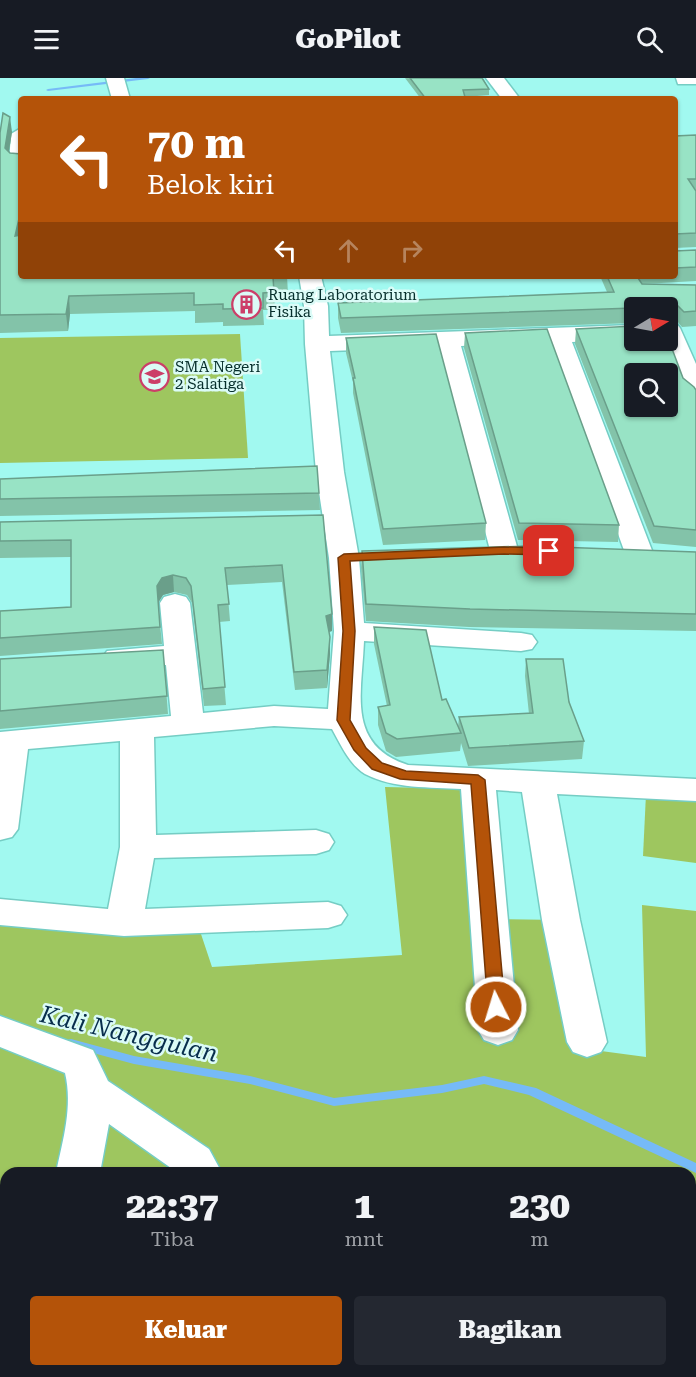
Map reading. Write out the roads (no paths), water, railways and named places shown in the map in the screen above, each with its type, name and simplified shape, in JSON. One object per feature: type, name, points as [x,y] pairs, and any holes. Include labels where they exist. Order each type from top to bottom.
[{"type":"street","points":[[495,78],[509,96]]},
{"type":"street","points":[[13,162],[18,144]]},
{"type":"street","points":[[311,279],[316,306],[317,344],[330,472],[327,521],[355,557],[344,720],[360,750],[377,766],[405,776],[696,790]]},
{"type":"street","points":[[678,330],[696,330]]},
{"type":"street","points":[[317,344],[624,332]]},
{"type":"street","points":[[557,335],[604,455],[650,554],[605,552]]},
{"type":"street","points":[[447,340],[504,551]]},
{"type":"street","points":[[677,351],[696,393]]},
{"type":"street","points":[[175,603],[188,724]]},
{"type":"street","points":[[349,631],[521,642]]},
{"type":"street","points":[[84,660],[179,655]]},
{"type":"street","points":[[0,829],[6,742],[274,716],[344,720]]},
{"type":"street","points":[[124,923],[138,847],[137,729]]},
{"type":"street","points":[[478,780],[498,1030]]},
{"type":"street","points":[[538,783],[561,920],[587,1042]]},
{"type":"street","points":[[138,847],[316,842]]},
{"type":"street","points":[[0,912],[124,923],[328,915]]},
{"type":"street","points":[[0,1031],[79,1061],[87,1072],[91,1090],[79,1167]]},
{"type":"street","points":[[91,1090],[194,1161],[197,1167]]},
{"type":"waterway","points":[[48,90],[148,78]]},
{"type":"waterway","name":"Kali Nanggulan","points":[[71,1043],[134,1060],[250,1080],[334,1102],[442,1089],[484,1080],[532,1091],[694,1167]]},
{"type":"place","name":"Ruang Laboratorium Fisika","points":[[247,304]]},
{"type":"place","name":"SMA Negeri 2 Salatiga","points":[[154,376]]}]
